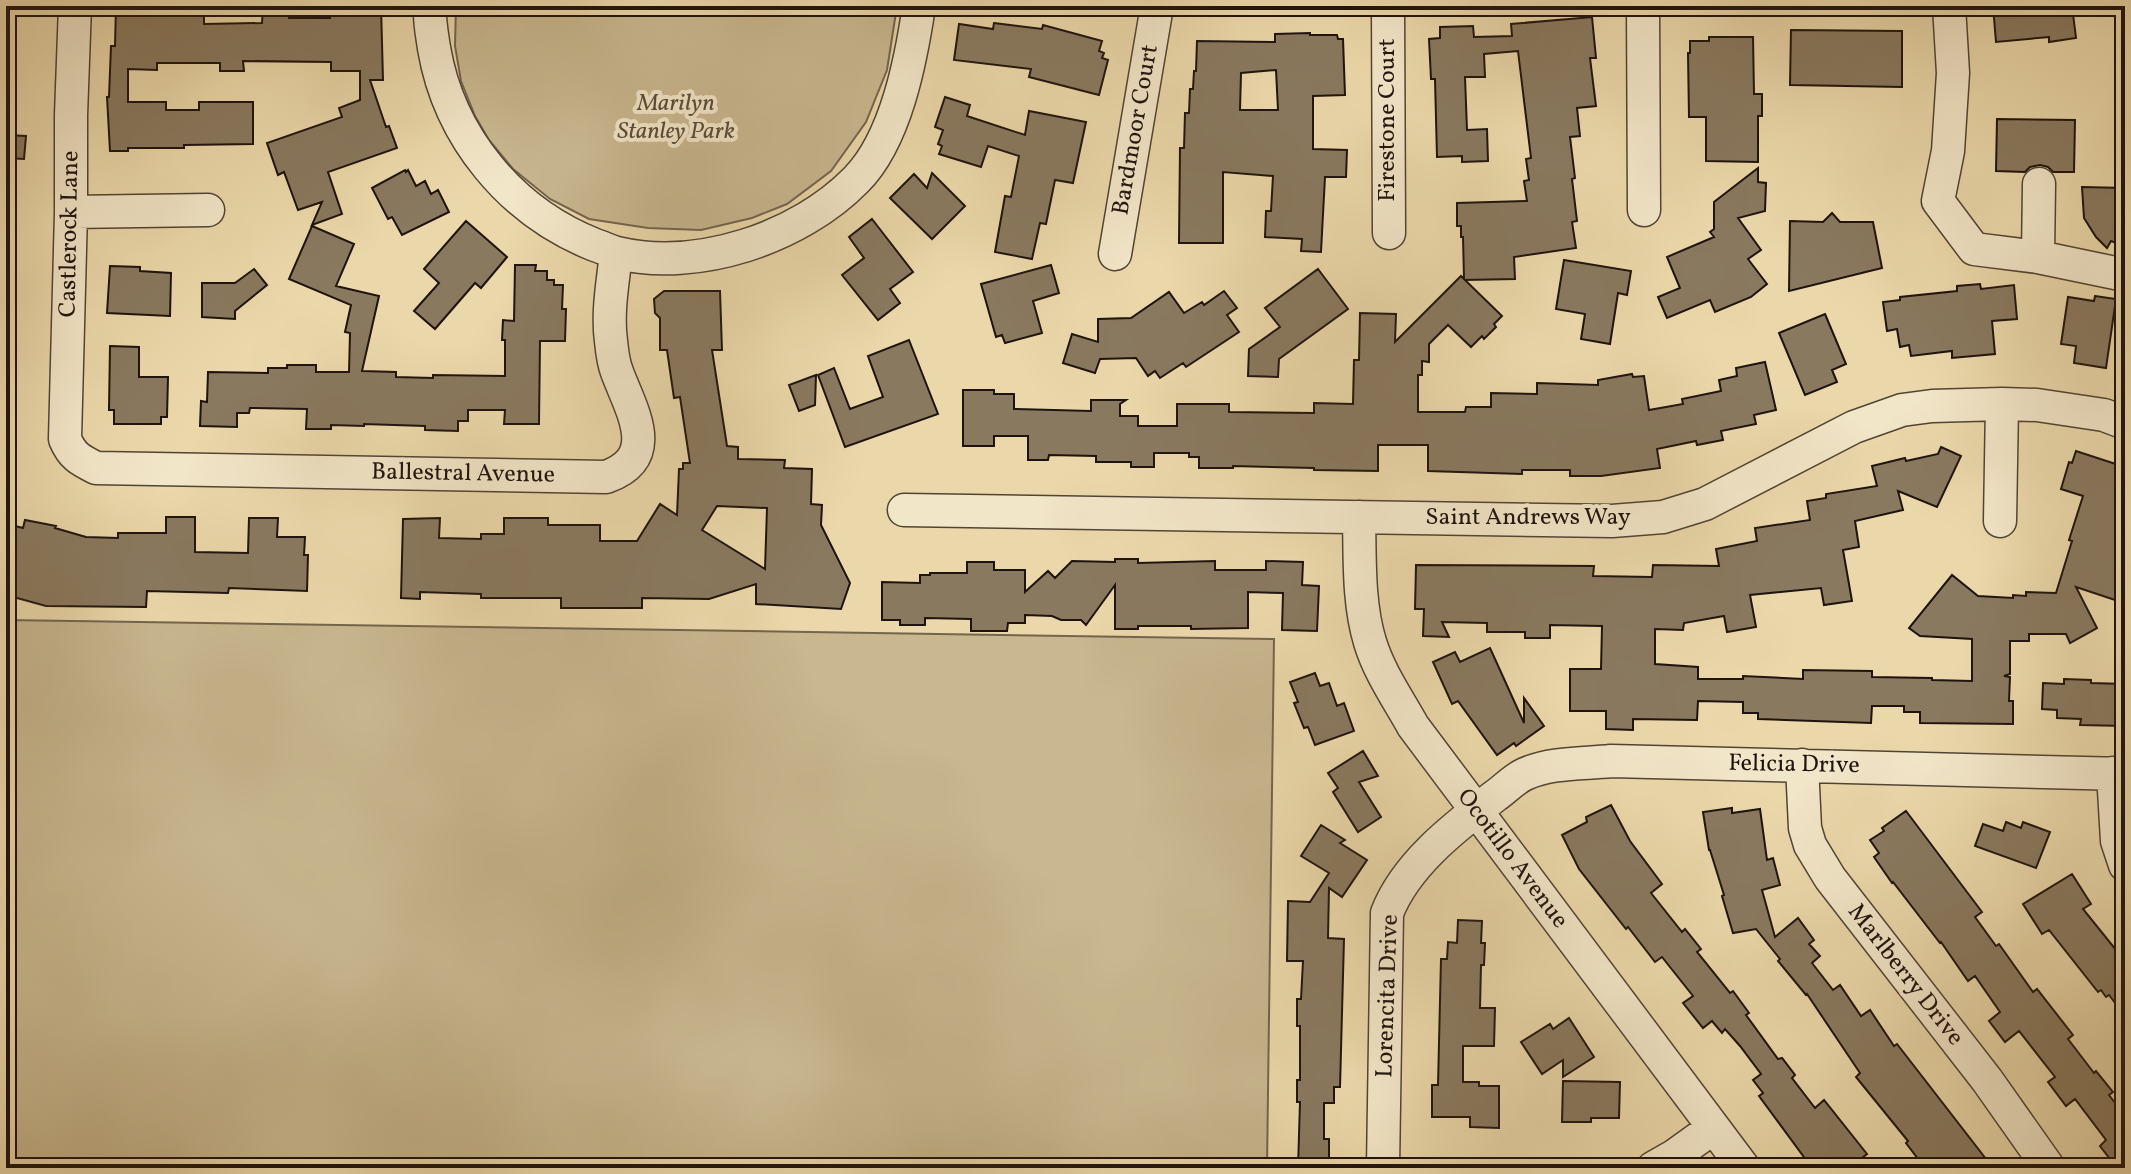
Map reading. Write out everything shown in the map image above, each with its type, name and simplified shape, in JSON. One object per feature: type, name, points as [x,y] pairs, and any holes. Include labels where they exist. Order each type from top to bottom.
[{"type":"street","name":"Castlerock Lane","points":[[75,6],[65,439],[76,458]]},
{"type":"street","points":[[430,6],[429,19],[438,73],[458,123],[488,169],[527,207],[573,236],[616,253],[657,258],[712,255],[765,240],[815,214],[857,179],[882,142],[898,104],[919,6]]},
{"type":"street","name":"Bardmoor Court","points":[[1115,254],[1157,6]]},
{"type":"street","name":"Firestone Court","points":[[1388,6],[1389,233]]},
{"type":"street","points":[[1643,6],[1644,210]]},
{"type":"street","points":[[1949,6],[1953,73],[1948,151],[1938,201],[1974,249],[2038,257],[2125,275]]},
{"type":"street","points":[[2038,257],[2039,184]]},
{"type":"street","points":[[71,212],[208,210]]},
{"type":"street","name":"Ballestral Avenue","points":[[76,458],[96,468],[606,477],[622,471],[633,460],[639,436],[635,412],[615,369],[610,338],[616,253]]},
{"type":"street","points":[[2000,521],[2002,404]]},
{"type":"street","name":"Saint Andrews Way","points":[[904,510],[1612,521],[1663,517],[1705,504],[1854,427],[1902,410],[1932,406],[2037,405],[2104,415],[2125,423]]},
{"type":"street","name":"Ocotillo Avenue","points":[[1359,517],[1362,602],[1370,642],[1381,670],[1413,726],[1744,1168]]},
{"type":"street","name":"Felicia Drive","points":[[1476,811],[1522,775],[1547,767],[1611,761],[2119,774]]},
{"type":"street","name":"Marlberry Drive","points":[[1802,765],[1805,828],[1810,845],[1823,867],[1987,1080],[2049,1168]]},
{"type":"street","points":[[2119,774],[2117,841],[2125,865]]},
{"type":"street","name":"Lorencita Drive","points":[[1383,1168],[1387,913],[1395,894],[1425,857],[1476,811]]},
{"type":"street","points":[[1653,1168],[1713,1128]]},
{"type":"green space","name":"Marilyn Stanley Park","points":[[456,6],[897,6],[887,70],[866,122],[831,171],[787,204],[752,218],[701,230],[648,228],[589,219],[550,199],[513,169],[489,140],[461,81],[455,46]]},
{"type":"green space","points":[[6,620],[1274,639],[1267,1168],[6,1168]]},
{"type":"building","points":[[116,6],[204,6],[204,24],[262,23],[263,6],[289,6],[289,18],[330,18],[330,6],[381,6],[383,80],[370,80],[386,127],[389,126],[397,148],[328,172],[342,214],[312,225],[322,202],[298,210],[284,172],[278,175],[267,143],[342,117],[339,108],[360,100],[360,71],[331,71],[331,62],[243,61],[244,71],[220,71],[220,63],[157,63],[157,70],[128,69],[128,102],[166,102],[166,110],[199,110],[199,102],[253,102],[253,144],[110,151],[107,97],[111,46],[115,46]]},
{"type":"building","points":[[1993,6],[2072,6],[2076,38],[2049,42],[2049,37],[1996,42]]},
{"type":"building","points":[[1592,17],[1596,58],[1590,58],[1596,106],[1577,108],[1580,136],[1570,137],[1575,178],[1572,179],[1577,221],[1572,222],[1576,248],[1514,257],[1515,279],[1465,280],[1502,316],[1484,339],[1482,336],[1471,347],[1448,325],[1429,344],[1429,362],[1422,361],[1422,375],[1418,375],[1418,412],[1465,412],[1466,407],[1491,407],[1491,393],[1537,394],[1537,383],[1598,385],[1598,380],[1632,374],[1633,377],[1644,376],[1649,410],[1683,404],[1682,399],[1721,391],[1719,380],[1737,376],[1736,368],[1765,362],[1776,410],[1754,415],[1756,424],[1721,431],[1723,440],[1697,445],[1696,441],[1657,449],[1660,468],[1601,476],[1570,476],[1570,470],[1522,470],[1522,474],[1428,471],[1428,445],[1378,445],[1378,471],[1233,466],[1199,468],[1199,457],[1189,457],[1189,453],[1154,453],[1154,467],[1131,467],[1131,462],[1096,462],[1096,456],[1049,455],[1048,460],[1028,460],[1028,436],[994,436],[994,446],[963,446],[963,390],[994,390],[994,394],[1014,394],[1014,409],[1091,411],[1091,400],[1126,400],[1120,404],[1120,416],[1138,416],[1138,426],[1177,426],[1177,404],[1229,404],[1229,412],[1314,413],[1314,403],[1353,404],[1354,360],[1359,360],[1360,313],[1396,314],[1395,342],[1461,276],[1464,279],[1463,237],[1461,226],[1457,226],[1457,203],[1527,201],[1524,181],[1529,180],[1526,159],[1531,158],[1518,51],[1484,54],[1485,77],[1465,77],[1467,130],[1487,129],[1488,161],[1462,162],[1462,156],[1437,157],[1435,79],[1431,79],[1429,39],[1440,38],[1440,27],[1473,26],[1474,37],[1512,36],[1511,24]]},
{"type":"building","points":[[994,23],[1042,29],[1043,25],[1102,41],[1099,51],[1104,53],[1102,58],[1108,60],[1099,95],[1029,77],[1031,69],[954,60],[959,24],[993,29]]},
{"type":"building","points":[[1791,30],[1902,31],[1902,87],[1790,85]]},
{"type":"building","points":[[1310,33],[1337,35],[1338,39],[1343,39],[1345,95],[1313,96],[1313,149],[1347,150],[1346,177],[1325,177],[1321,252],[1301,251],[1302,239],[1265,237],[1266,211],[1271,211],[1273,176],[1223,172],[1223,243],[1179,243],[1180,148],[1184,148],[1185,113],[1189,113],[1190,89],[1193,89],[1196,71],[1197,41],[1275,42],[1275,34]],"holes":[[[1276,70],[1278,110],[1240,110],[1241,73]]]},
{"type":"building","points":[[1709,37],[1753,37],[1754,94],[1762,94],[1762,116],[1758,116],[1758,162],[1706,161],[1706,117],[1689,117],[1688,53],[1690,41],[1709,41]]},
{"type":"building","points":[[945,97],[970,105],[967,116],[1025,135],[1029,111],[1086,122],[1073,183],[1055,180],[1046,224],[1040,223],[1032,259],[995,252],[1005,196],[1011,197],[1019,156],[988,146],[981,167],[939,154],[942,146],[938,144],[943,130],[935,127]]},
{"type":"building","points":[[1997,119],[2075,120],[2074,172],[2053,172],[2040,165],[2030,167],[2025,172],[1996,171]]},
{"type":"building","points":[[6,135],[26,136],[24,159],[6,158]]},
{"type":"building","points":[[1758,168],[1758,182],[1766,183],[1765,211],[1738,218],[1761,250],[1748,259],[1767,284],[1751,297],[1715,312],[1710,300],[1667,318],[1658,297],[1680,288],[1667,257],[1714,237],[1710,232],[1714,229],[1714,202]]},
{"type":"building","points":[[408,170],[416,186],[425,181],[431,194],[438,190],[449,212],[402,235],[392,217],[388,219],[372,188]]},
{"type":"building","points":[[932,173],[965,206],[932,239],[890,198],[914,174],[927,188]]},
{"type":"building","points":[[2082,187],[2125,188],[2125,246],[2111,241],[2107,248],[2096,237],[2084,218]]},
{"type":"building","points":[[1832,213],[1840,222],[1873,222],[1882,268],[1789,291],[1790,221],[1823,222]]},
{"type":"building","points":[[872,219],[913,272],[890,289],[900,303],[878,320],[842,275],[864,258],[849,237]]},
{"type":"building","points":[[466,221],[507,257],[481,288],[475,283],[435,329],[414,311],[439,283],[424,269]]},
{"type":"building","points":[[312,226],[354,244],[336,286],[379,296],[362,371],[396,372],[396,377],[505,376],[503,320],[514,321],[515,265],[536,265],[535,271],[547,271],[547,280],[554,280],[554,285],[563,285],[565,341],[540,341],[539,424],[504,424],[505,410],[468,410],[468,421],[458,421],[458,431],[425,430],[425,426],[364,424],[306,429],[307,409],[250,408],[249,413],[237,413],[237,427],[200,426],[201,401],[207,402],[208,372],[268,373],[268,368],[316,365],[316,372],[349,372],[350,333],[345,332],[351,305],[289,279]]},
{"type":"building","points":[[1564,260],[1631,271],[1627,295],[1618,293],[1610,344],[1581,339],[1585,314],[1556,309]]},
{"type":"building","points":[[1051,265],[1059,293],[1033,301],[1042,333],[1005,343],[1002,335],[996,337],[981,284]]},
{"type":"building","points":[[110,266],[140,267],[140,271],[171,273],[170,316],[107,313]]},
{"type":"building","points":[[254,269],[267,285],[235,311],[235,319],[202,317],[202,283],[235,283]]},
{"type":"building","points":[[1318,269],[1348,309],[1279,359],[1278,377],[1248,376],[1249,349],[1280,327],[1265,308]]},
{"type":"building","points":[[1980,284],[1981,289],[2014,285],[2017,319],[1992,321],[1995,354],[1952,358],[1952,351],[1911,356],[1909,345],[1900,347],[1897,329],[1887,331],[1883,302],[1900,300],[1900,297],[1957,291],[1957,286]]},
{"type":"building","points":[[664,291],[720,291],[722,350],[712,350],[727,446],[738,447],[738,459],[785,460],[784,468],[812,469],[811,504],[822,505],[821,525],[850,583],[841,609],[756,604],[756,584],[709,599],[642,598],[642,608],[561,608],[561,598],[481,598],[481,594],[420,592],[420,599],[401,598],[403,519],[440,518],[439,538],[481,539],[481,534],[504,534],[504,518],[548,518],[548,525],[600,525],[600,541],[637,541],[660,504],[677,515],[679,469],[683,469],[683,463],[690,463],[680,397],[674,398],[667,350],[660,350],[660,318],[655,313],[654,299]],"holes":[[[717,506],[767,508],[765,569],[702,530]]]},
{"type":"building","points":[[1224,291],[1237,308],[1227,315],[1239,332],[1186,367],[1183,363],[1160,378],[1155,371],[1148,376],[1136,358],[1100,359],[1095,373],[1063,363],[1072,334],[1098,342],[1098,319],[1131,318],[1169,292],[1184,313],[1202,302],[1204,305]]},
{"type":"building","points":[[2095,296],[2116,299],[2106,368],[2074,363],[2076,346],[2061,344],[2068,297],[2094,301]]},
{"type":"building","points":[[1825,314],[1846,364],[1832,370],[1837,382],[1805,395],[1779,333]]},
{"type":"building","points":[[909,340],[938,414],[845,447],[818,375],[834,368],[850,409],[883,397],[868,356]]},
{"type":"building","points":[[110,346],[139,347],[139,377],[168,377],[167,417],[161,417],[161,424],[114,424],[114,410],[109,410]]},
{"type":"building","points":[[816,375],[815,405],[799,411],[789,385]]},
{"type":"building","points":[[1941,447],[1961,456],[1937,507],[1898,491],[1903,510],[1855,521],[1859,547],[1843,550],[1852,601],[1824,605],[1821,588],[1750,595],[1756,627],[1727,632],[1724,616],[1684,623],[1683,630],[1655,629],[1655,664],[1698,667],[1698,679],[1743,679],[1743,676],[1803,679],[1803,670],[1872,671],[1872,677],[1972,681],[1972,639],[1920,636],[1909,628],[1952,575],[1978,596],[2013,598],[2013,595],[2026,596],[2026,592],[2056,593],[2083,496],[2061,489],[2069,462],[2072,463],[2076,451],[2125,467],[2125,563],[2121,577],[2125,579],[2118,601],[2076,587],[2097,628],[2070,643],[2066,634],[2029,634],[2029,641],[2010,641],[2010,674],[2004,676],[2010,677],[2009,701],[2013,701],[2013,724],[1920,723],[1920,712],[1904,712],[1904,706],[1872,706],[1871,723],[1758,719],[1758,713],[1743,713],[1743,702],[1698,701],[1697,720],[1633,719],[1633,730],[1606,729],[1606,711],[1570,711],[1570,669],[1601,669],[1602,626],[1550,625],[1550,638],[1525,638],[1525,632],[1487,632],[1487,623],[1442,622],[1449,637],[1423,636],[1424,609],[1415,609],[1416,565],[1594,566],[1593,576],[1652,577],[1653,565],[1719,566],[1716,549],[1757,541],[1755,528],[1810,520],[1807,501],[1826,498],[1826,494],[1877,486],[1872,466],[1938,454]]},
{"type":"building","points":[[166,517],[195,517],[195,552],[248,553],[249,518],[278,518],[277,537],[305,537],[307,591],[229,588],[228,593],[147,591],[146,607],[46,606],[6,595],[6,556],[15,526],[23,528],[25,520],[56,526],[86,537],[118,538],[118,533],[166,533]]},
{"type":"building","points":[[1115,559],[1138,559],[1138,563],[1215,561],[1215,570],[1266,570],[1266,561],[1303,562],[1302,585],[1319,586],[1317,631],[1282,630],[1283,593],[1248,592],[1248,628],[1138,626],[1138,629],[1115,629],[1115,585],[1086,625],[1081,620],[1025,615],[1025,623],[1008,623],[1007,631],[971,631],[971,619],[925,618],[925,625],[900,625],[900,620],[882,620],[882,582],[920,583],[920,575],[967,573],[967,562],[994,562],[994,570],[1025,570],[1025,592],[1048,571],[1055,578],[1072,561],[1115,562]]},
{"type":"building","points":[[1490,648],[1524,723],[1524,698],[1544,726],[1497,755],[1458,701],[1452,704],[1433,662],[1455,652],[1460,662]]},
{"type":"building","points":[[1315,673],[1320,686],[1329,683],[1337,706],[1344,703],[1354,731],[1315,745],[1294,703],[1298,702],[1290,682]]},
{"type":"building","points":[[2064,679],[2125,684],[2125,726],[2080,725],[2081,719],[2057,718],[2057,710],[2042,709],[2043,683],[2064,684]]},
{"type":"building","points":[[1363,751],[1378,776],[1359,782],[1381,817],[1358,832],[1333,792],[1338,788],[1328,773]]},
{"type":"building","points":[[1611,805],[1630,841],[1662,884],[1651,893],[1682,932],[1685,929],[1701,949],[1697,952],[1730,993],[1733,991],[1749,1013],[1746,1015],[1778,1059],[1782,1058],[1795,1075],[1792,1078],[1815,1108],[1824,1100],[1867,1154],[1849,1168],[1812,1168],[1759,1096],[1763,1093],[1753,1080],[1761,1074],[1740,1046],[1725,1029],[1722,1033],[1712,1021],[1703,1028],[1683,1003],[1693,996],[1662,957],[1655,962],[1579,869],[1562,835],[1587,822],[1586,817]]},
{"type":"building","points":[[1732,808],[1732,813],[1760,809],[1767,860],[1773,858],[1780,885],[1762,890],[1775,937],[1798,918],[1814,940],[1809,944],[1820,956],[1812,963],[1833,990],[1840,985],[1861,1016],[1870,1010],[1894,1046],[1897,1044],[1993,1168],[1925,1168],[1906,1143],[1908,1141],[1856,1077],[1860,1073],[1807,994],[1778,961],[1780,959],[1756,929],[1733,933],[1709,850],[1703,812]]},
{"type":"building","points":[[1906,811],[1982,912],[1975,917],[1996,946],[1999,944],[2033,992],[2037,989],[2073,1035],[2068,1039],[2113,1092],[2109,1095],[2125,1116],[2125,1168],[2117,1168],[2100,1146],[2106,1140],[2075,1099],[2066,1106],[2048,1082],[2055,1077],[2019,1031],[2005,1042],[1989,1021],[2000,1012],[1975,976],[1968,981],[1874,857],[1879,853],[1870,840]]},
{"type":"building","points":[[2006,822],[2021,828],[2023,822],[2050,832],[2036,868],[1975,846],[1983,824],[2003,831]]},
{"type":"building","points":[[1321,825],[1345,840],[1340,843],[1367,860],[1342,897],[1329,888],[1328,938],[1344,939],[1340,1087],[1334,1087],[1334,1103],[1324,1103],[1324,1139],[1329,1139],[1329,1168],[1298,1168],[1300,1026],[1297,1026],[1297,999],[1301,999],[1303,961],[1287,961],[1288,901],[1310,902],[1329,873],[1301,856]]},
{"type":"building","points":[[2072,874],[2091,904],[2083,909],[2116,950],[2125,943],[2125,1016],[2109,995],[2106,997],[2101,990],[2098,992],[2049,930],[2042,934],[2023,904]]},
{"type":"building","points":[[1458,920],[1482,921],[1481,943],[1485,943],[1480,1008],[1495,1008],[1494,1046],[1463,1046],[1463,1082],[1499,1086],[1499,1128],[1470,1127],[1470,1117],[1432,1117],[1432,1085],[1438,1085],[1441,959],[1447,959],[1448,942],[1457,943]]},
{"type":"building","points":[[1569,1018],[1594,1057],[1563,1077],[1563,1060],[1542,1074],[1521,1042],[1550,1024],[1553,1029]]},
{"type":"building","points":[[1563,1081],[1620,1082],[1619,1118],[1562,1122]]}]
